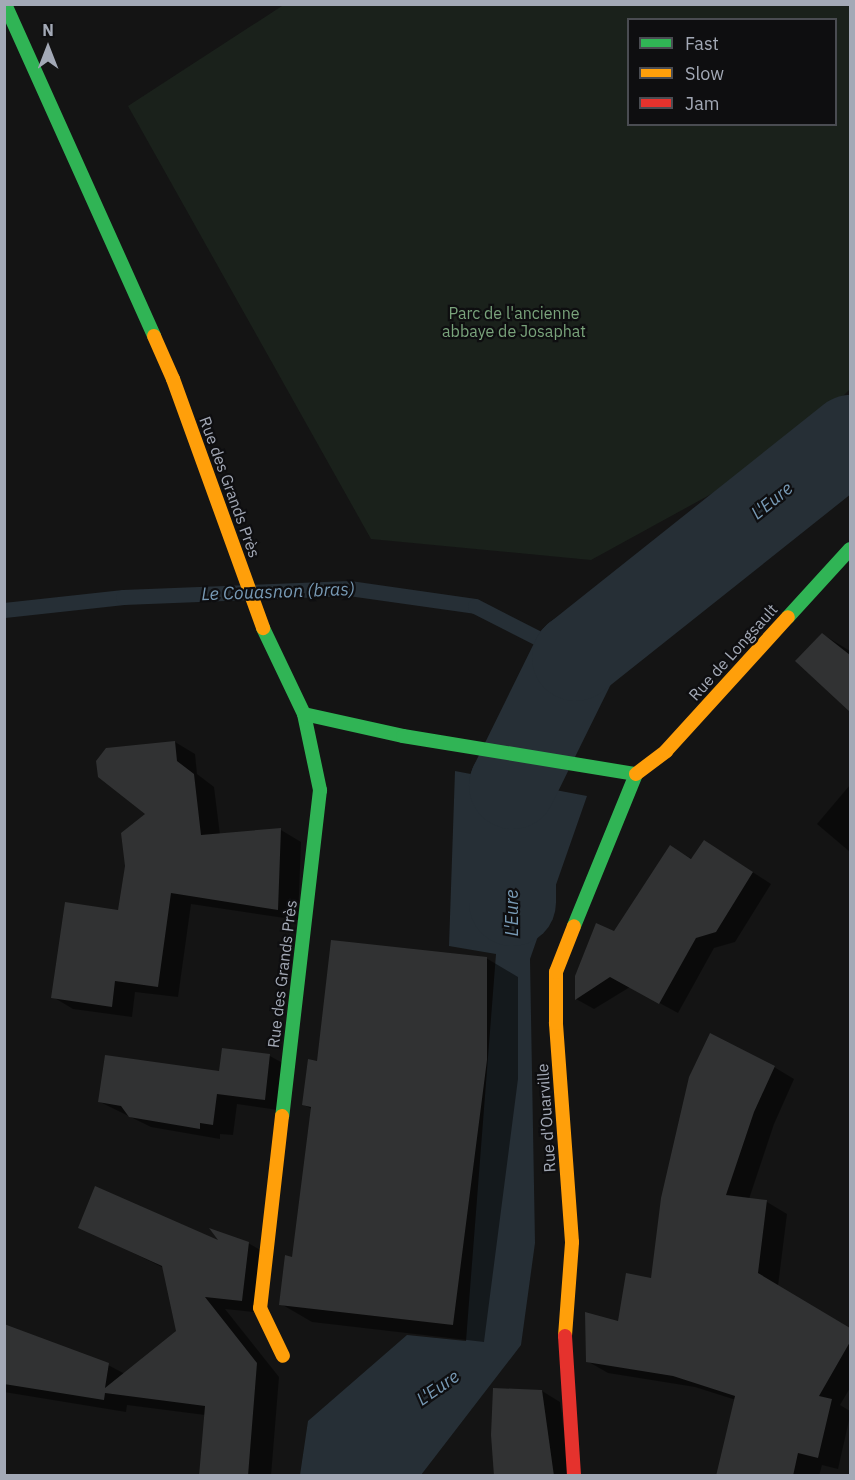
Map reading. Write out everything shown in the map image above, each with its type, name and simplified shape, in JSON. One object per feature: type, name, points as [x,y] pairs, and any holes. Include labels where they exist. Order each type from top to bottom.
[{"type":"street","name":"Rue des Grands Près","points":[[5,4],[173,380],[269,643],[304,714],[320,790],[260,1308],[283,1356]]},
{"type":"street","name":"Rue de Longsault","points":[[636,774],[666,751],[850,549]]},
{"type":"street","points":[[304,714],[403,736],[636,774]]},
{"type":"street","name":"Rue d'Ouarville","points":[[574,1476],[565,1330],[572,1242],[556,1023],[556,972],[636,774]]},
{"type":"green space","name":"Parc de l'ancienne abbaye de Josaphat","points":[[285,4],[850,5],[850,389],[786,453],[591,560],[371,539],[128,106]]},
{"type":"water","points":[[455,771],[587,796],[530,959],[535,1243],[521,1345],[421,1475],[300,1475],[308,1421],[407,1335],[466,1341],[496,954],[449,946]]},
{"type":"building","points":[[822,633],[850,655],[850,712],[795,661]]},
{"type":"building","points":[[175,741],[177,761],[194,774],[201,835],[281,828],[278,910],[171,893],[158,987],[115,981],[112,1007],[51,998],[65,902],[118,910],[125,866],[121,833],[145,814],[98,777],[96,761],[106,748]]},
{"type":"building","points":[[704,840],[753,872],[716,932],[696,938],[659,1004],[610,977],[575,1000],[575,976],[596,923],[614,931],[670,845],[691,859]]},
{"type":"building","points":[[331,940],[487,957],[487,1060],[453,1325],[279,1305],[285,1255],[292,1257],[311,1107],[302,1105],[308,1059],[317,1061]]},
{"type":"building","points":[[710,1033],[775,1066],[754,1112],[726,1195],[767,1200],[758,1273],[850,1328],[850,1342],[819,1396],[832,1399],[818,1458],[798,1453],[793,1476],[716,1476],[735,1396],[673,1376],[586,1362],[585,1312],[618,1321],[626,1273],[651,1278],[661,1198],[689,1077]]},
{"type":"building","points":[[222,1048],[270,1054],[265,1100],[217,1094],[213,1125],[200,1123],[200,1129],[129,1117],[121,1106],[98,1102],[105,1055],[219,1071]]},
{"type":"building","points":[[95,1186],[218,1240],[209,1228],[249,1242],[242,1301],[205,1297],[257,1363],[248,1476],[199,1476],[205,1406],[105,1393],[104,1400],[4,1384],[4,1324],[109,1363],[105,1388],[176,1331],[162,1266],[78,1228]]},
{"type":"building","points":[[493,1388],[542,1390],[554,1476],[494,1476],[491,1435]]},
{"type":"waterway","name":"L'Eure","points":[[512,902],[512,785],[575,657],[850,438]]},
{"type":"waterway","name":"Le Couasnon (bras)","points":[[4,610],[123,597],[349,588],[475,606],[575,657]]},
{"type":"traffic: fast","points":[[5,4],[154,336]]},
{"type":"traffic: fast","points":[[788,617],[850,549]]},
{"type":"traffic: fast","points":[[263,628],[304,714],[320,790],[282,1116]]},
{"type":"traffic: fast","points":[[304,714],[403,736],[636,774]]},
{"type":"traffic: fast","points":[[574,926],[636,774]]},
{"type":"traffic: slow","points":[[154,336],[173,379],[263,628]]},
{"type":"traffic: slow","points":[[636,774],[666,751],[788,617]]},
{"type":"traffic: slow","points":[[565,1336],[572,1242],[556,1023],[556,972],[574,926]]},
{"type":"traffic: slow","points":[[282,1116],[260,1308],[283,1356]]},
{"type":"traffic: jam","points":[[565,1336],[574,1476]]}]
